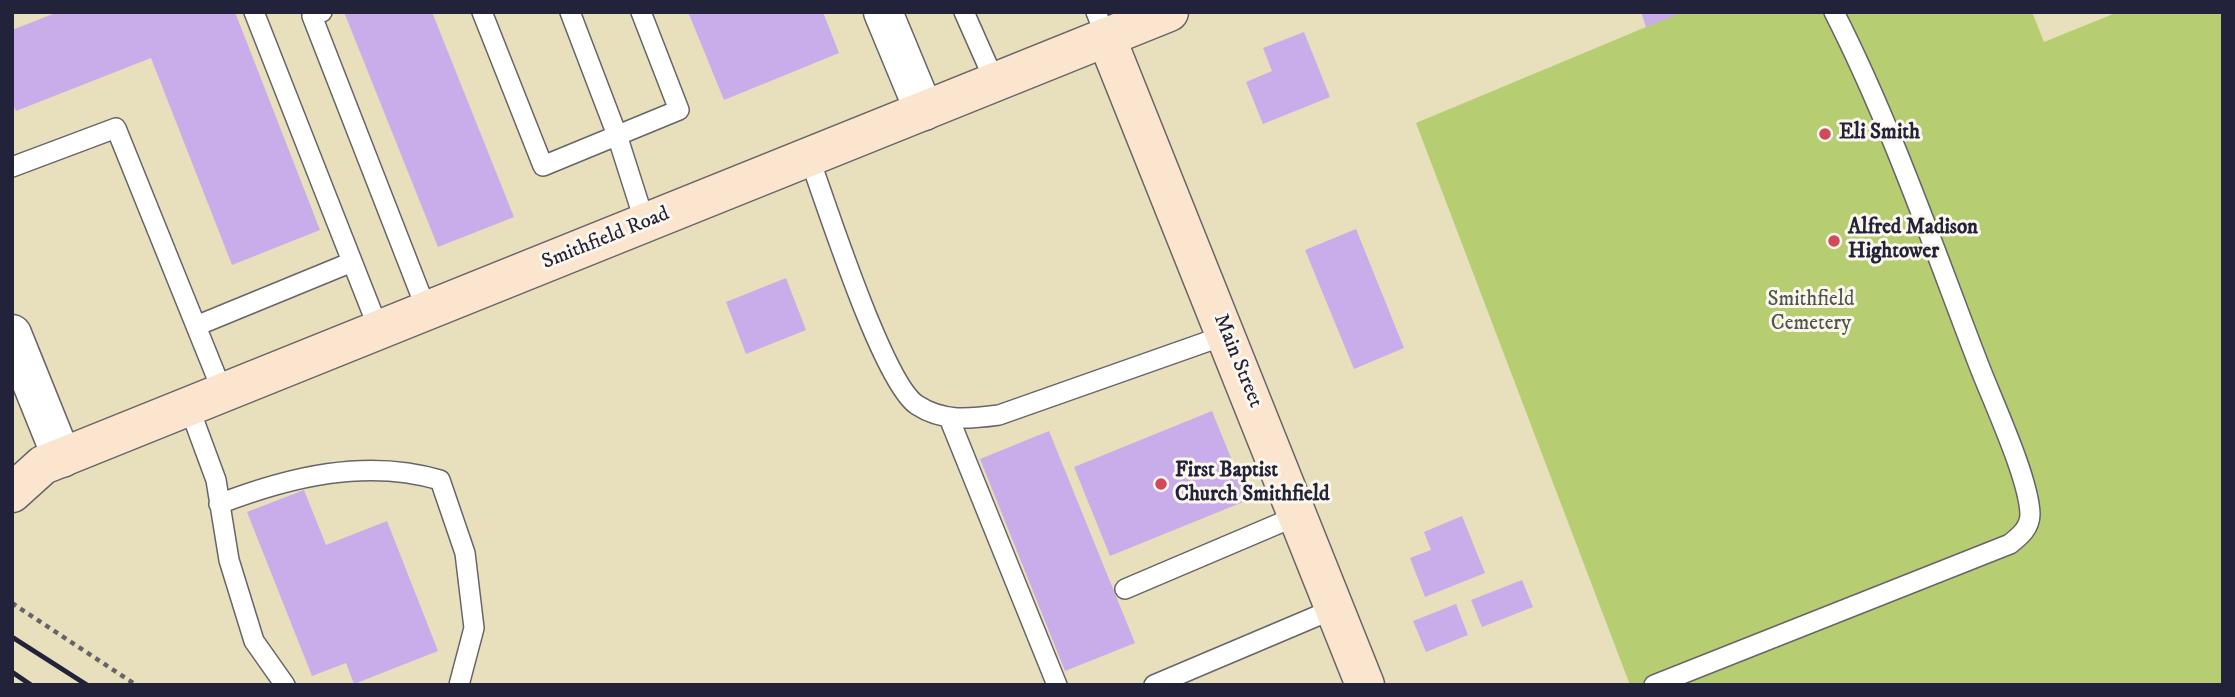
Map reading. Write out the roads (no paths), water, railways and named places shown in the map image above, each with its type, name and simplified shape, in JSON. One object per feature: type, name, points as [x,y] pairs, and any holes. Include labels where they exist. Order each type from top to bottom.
[{"type":"main road","name":"Smithfield Road","points":[[12,493],[39,462],[206,400],[995,82],[1101,25],[1169,12]]},
{"type":"main road","name":"Main Street","points":[[1101,25],[1365,685]]},
{"type":"street","points":[[883,12],[924,111]]},
{"type":"street","points":[[12,334],[39,462]]},
{"type":"lane","points":[[254,12],[379,330]]},
{"type":"lane","points":[[321,12],[312,16],[427,311]]},
{"type":"lane","points":[[482,12],[543,166],[679,110],[641,12]]},
{"type":"lane","points":[[570,12],[617,135],[645,223]]},
{"type":"lane","points":[[964,12],[995,82]]},
{"type":"lane","points":[[1654,685],[2010,544],[2024,534],[2030,517],[2027,495],[1997,410],[1872,92],[1834,12]]},
{"type":"lane","points":[[12,167],[116,128],[195,326],[229,561],[254,640],[285,685]]},
{"type":"lane","points":[[809,157],[879,346],[895,378],[914,403],[938,416],[964,420],[999,415],[1226,335]]},
{"type":"lane","points":[[195,326],[352,261]]},
{"type":"lane","points":[[950,418],[1057,685]]},
{"type":"lane","points":[[219,504],[262,487],[308,476],[407,470],[440,480],[465,553],[474,628],[459,685]]},
{"type":"lane","points":[[1125,589],[1299,515]]},
{"type":"lane","points":[[1154,685],[1336,608]]},
{"type":"railway","points":[[12,637],[87,685]]},
{"type":"railway","points":[[12,672],[31,685]]},
{"type":"place","name":"Eli Smith","points":[[1825,134]]},
{"type":"place","name":"Alfred Madison Hightower","points":[[1834,241]]},
{"type":"place","name":"First Baptist Church Smithfield","points":[[1161,484]]},
{"type":"park label","name":"Smithfield Cemetery","points":[[1811,313]]}]
